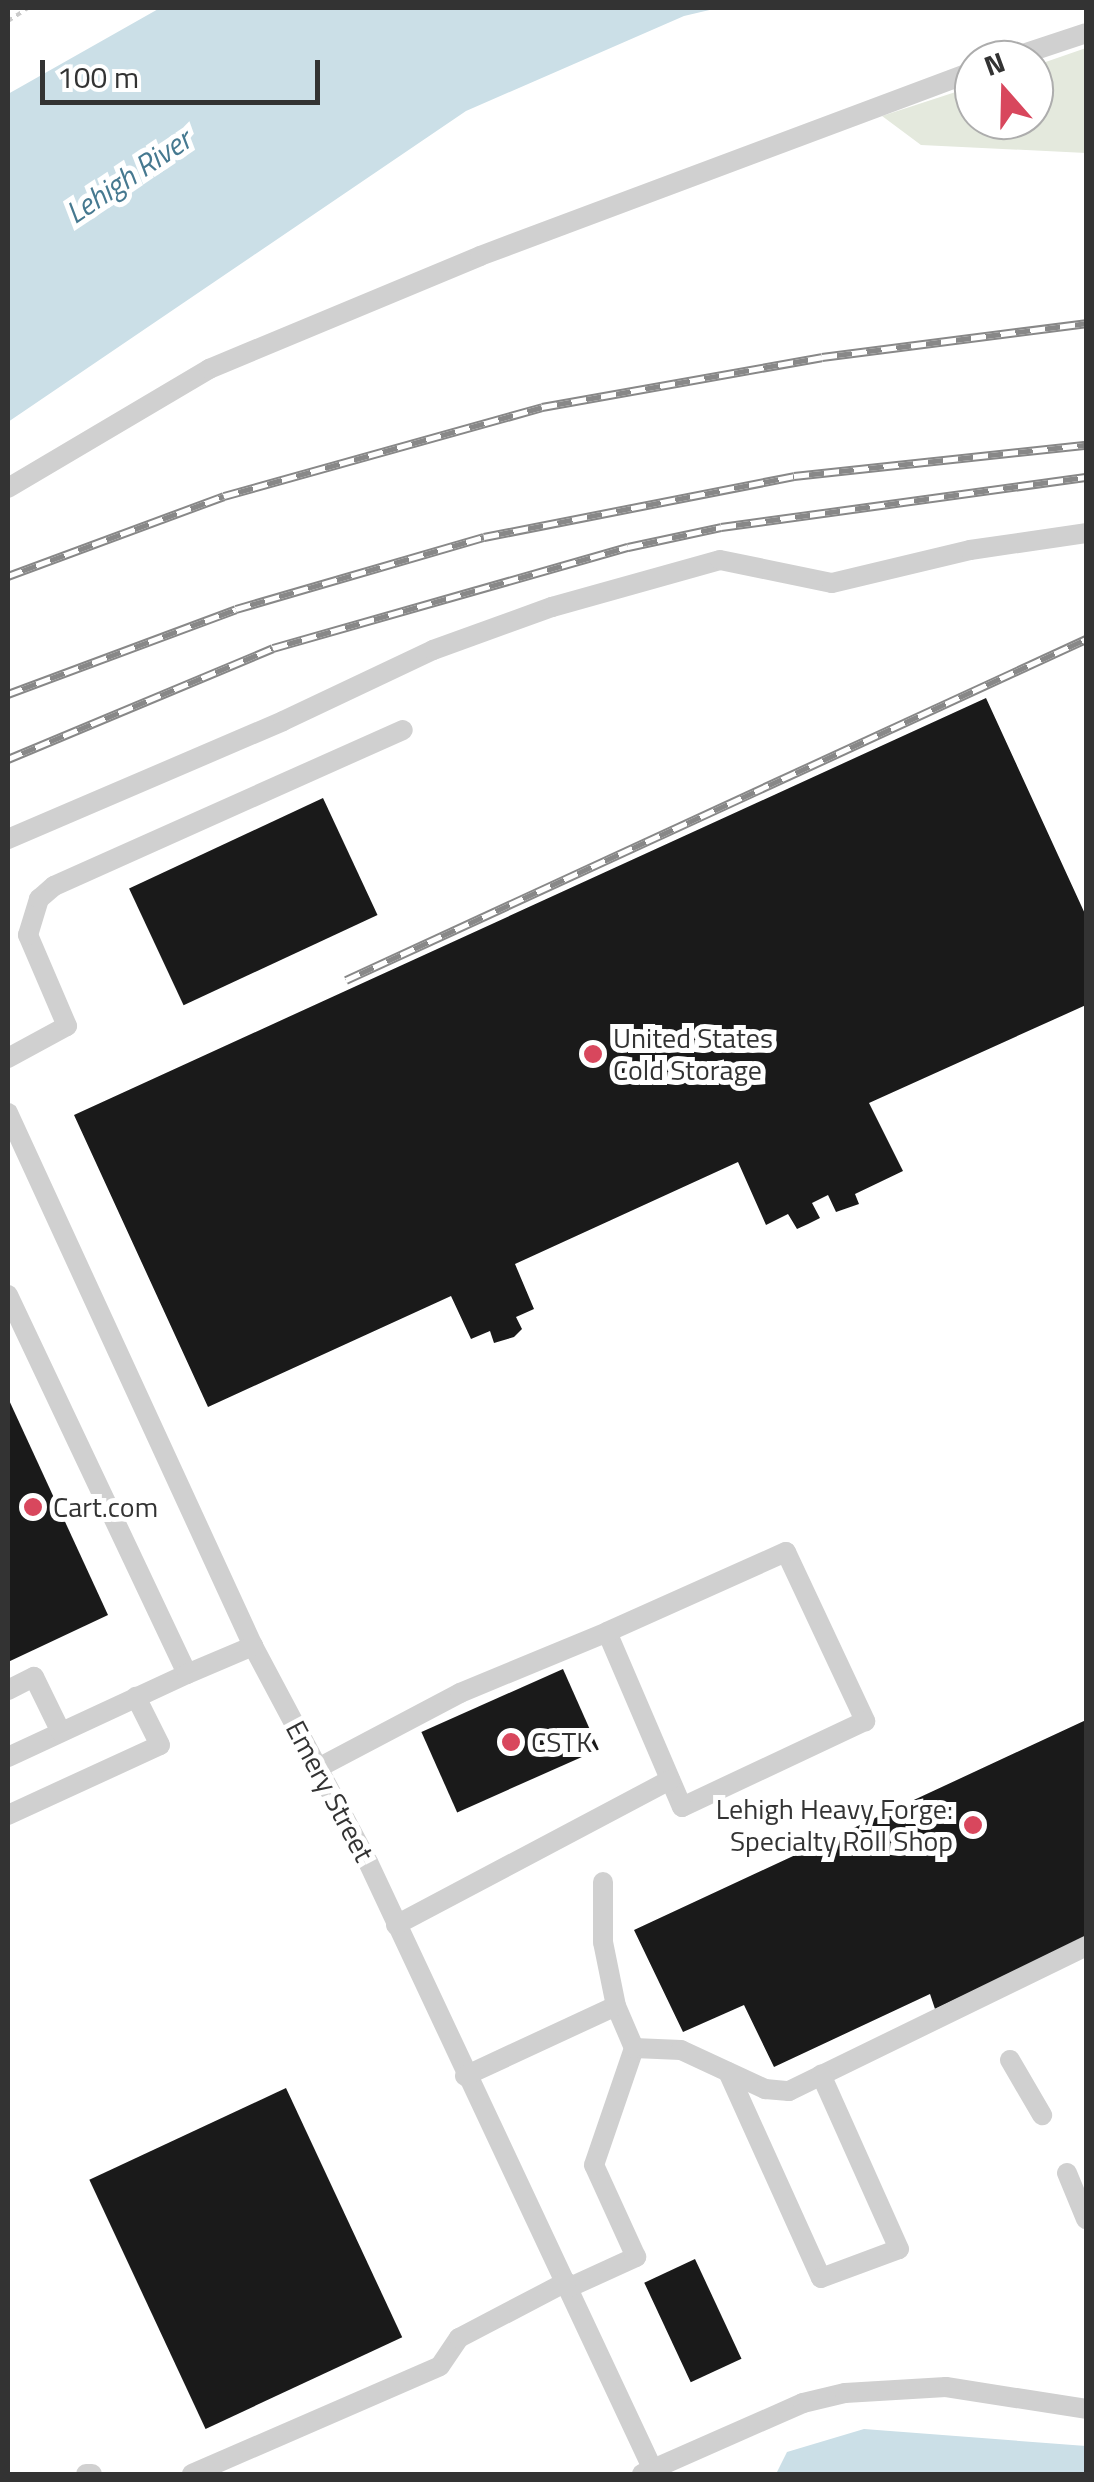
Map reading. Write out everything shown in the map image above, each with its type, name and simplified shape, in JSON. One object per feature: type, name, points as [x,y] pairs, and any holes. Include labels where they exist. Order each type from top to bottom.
[{"type":"street","points":[[1054,43],[1086,32]]},
{"type":"street","points":[[8,488],[209,369],[480,256],[954,79]]},
{"type":"street","points":[[8,839],[284,722],[433,650],[653,578],[720,560],[832,584],[970,550],[1086,533]]},
{"type":"street","points":[[8,1058],[67,1026],[28,935],[39,899],[54,886],[403,730]]},
{"type":"street","name":"Emery Street","points":[[8,1113],[253,1646],[396,1924],[653,2473]]},
{"type":"street","points":[[8,1296],[188,1674]]},
{"type":"street","points":[[318,1768],[460,1693],[786,1552],[865,1721],[682,1807],[607,1632]]},
{"type":"street","points":[[8,1757],[253,1646]]},
{"type":"street","points":[[8,1690],[34,1678],[61,1732]]},
{"type":"street","points":[[8,1815],[160,1744],[136,1697]]},
{"type":"street","points":[[396,1924],[670,1780]]},
{"type":"street","points":[[192,2474],[440,2366],[459,2338],[567,2285],[636,2257],[594,2165],[634,2048],[616,2006],[603,1942],[604,1882]]},
{"type":"street","points":[[634,2048],[680,2050],[765,2089],[789,2090],[1086,1946]]},
{"type":"street","points":[[466,2076],[616,2006]]},
{"type":"street","points":[[1010,2060],[1042,2116]]},
{"type":"street","points":[[728,2072],[820,2278],[900,2249],[821,2075]]},
{"type":"street","points":[[1067,2173],[1086,2218]]},
{"type":"street","points":[[653,2473],[803,2402],[845,2393],[946,2387],[1085,2406]]},
{"type":"path","points":[[8,21],[28,8]]},
{"type":"shaded area","points":[[1086,48],[1086,153],[921,145],[882,116],[954,93],[954,140],[1054,140],[1054,59]]},
{"type":"water","name":"Lehigh River","points":[[160,8],[718,8],[684,16],[466,111],[8,422],[8,94]]},
{"type":"water","points":[[864,2429],[1086,2446],[1086,2474],[776,2474],[787,2452]]},
{"type":"building","name":"United States Cold Storage","points":[[986,698],[1086,916],[1086,1005],[869,1103],[903,1171],[855,1194],[859,1204],[836,1212],[828,1195],[812,1203],[820,1218],[808,1224],[797,1229],[788,1214],[766,1225],[738,1162],[515,1264],[534,1309],[516,1317],[522,1329],[514,1337],[494,1343],[490,1331],[471,1339],[451,1296],[208,1407],[74,1115]]},
{"type":"building","points":[[323,798],[378,915],[184,1005],[129,888]]},
{"type":"building","name":"Cart.com","points":[[8,1398],[108,1615],[8,1662]]},
{"type":"building","name":"CSTK","points":[[563,1669],[599,1749],[457,1812],[421,1732]]},
{"type":"building","name":"Lehigh Heavy Forge: Specialty Roll Shop","points":[[1086,1720],[1086,1938],[935,2009],[930,1994],[774,2067],[744,2005],[683,2032],[634,1930]]},
{"type":"building","points":[[286,2088],[402,2337],[206,2429],[89,2180]]},
{"type":"building","points":[[695,2259],[741,2359],[691,2382],[644,2283]]},
{"type":"railway","points":[[8,576],[224,496],[542,407],[822,357],[1086,323]]},
{"type":"railway","points":[[8,694],[236,609],[484,537],[794,476],[1086,445]]},
{"type":"railway","points":[[8,759],[273,648],[628,547],[721,527],[1086,477]]},
{"type":"railway","points":[[346,980],[1086,639]]},
{"type":"place","name":"United States Cold Storage","points":[[593,1054]]},
{"type":"place","name":"Cart.com","points":[[33,1507]]},
{"type":"place","name":"CSTK","points":[[511,1742]]},
{"type":"place","name":"Lehigh Heavy Forge: Specialty Roll Shop","points":[[973,1825]]}]
